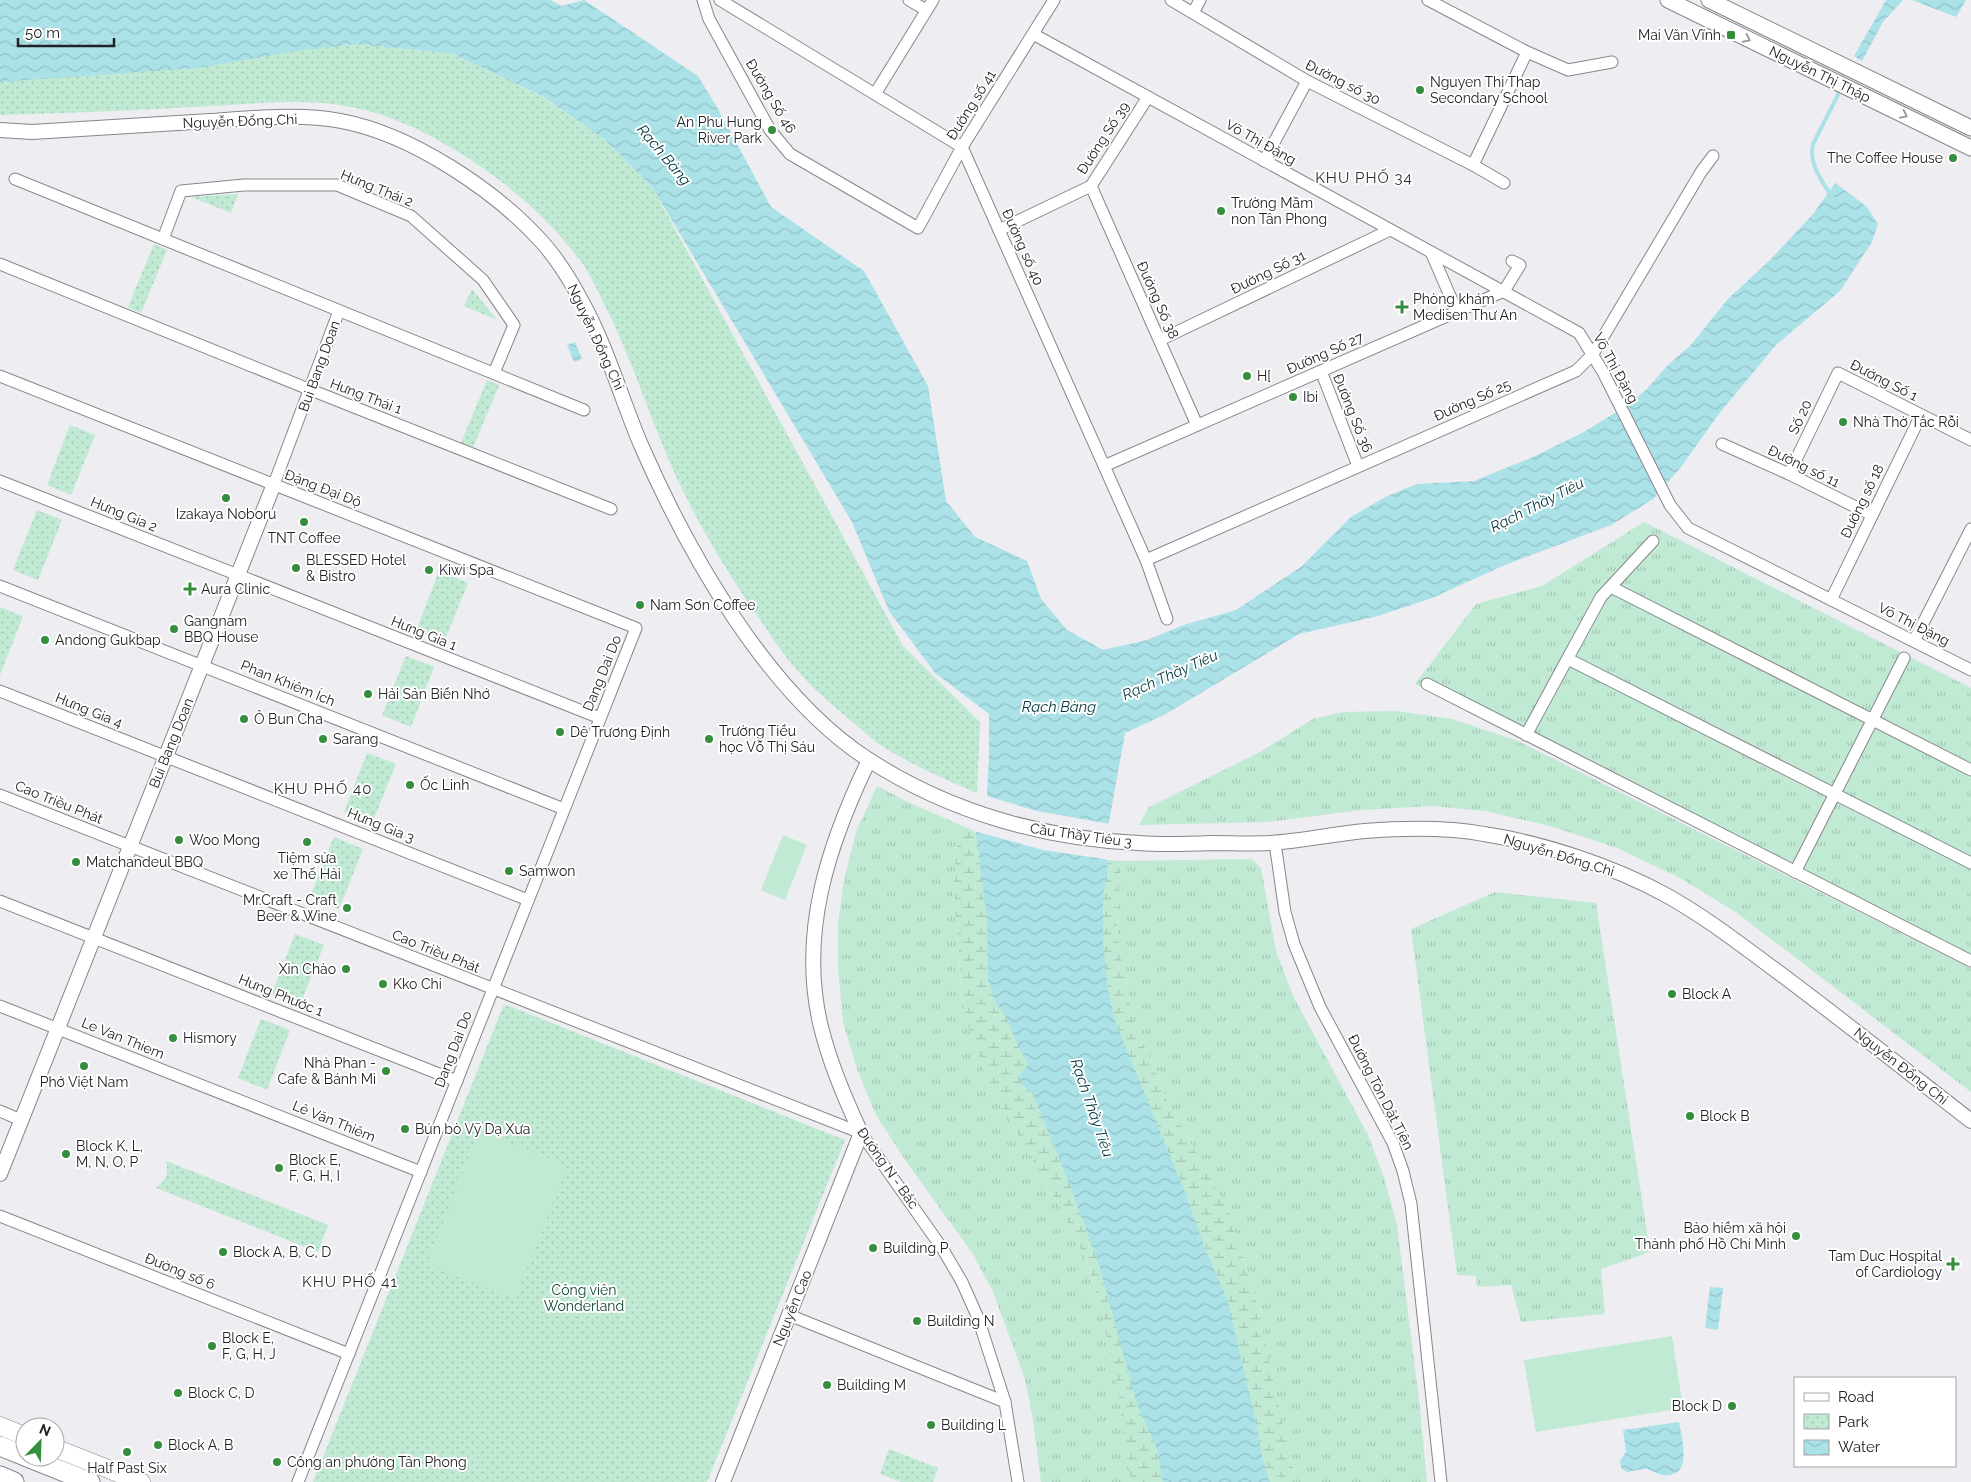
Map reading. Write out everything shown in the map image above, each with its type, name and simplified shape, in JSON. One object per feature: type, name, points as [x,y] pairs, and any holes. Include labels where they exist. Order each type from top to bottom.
[{"type":"highway","points":[[0,1446],[15,1452]]},
{"type":"highway","points":[[52,1467],[90,1482]]},
{"type":"highway","points":[[0,1476],[14,1482]]},
{"type":"main road","name":"Nguyễn Thị Thập","points":[[1709,0],[1971,128]]},
{"type":"main road","name":"Nguyễn Thị Thập","points":[[1671,1],[1971,148]]},
{"type":"main road","points":[[0,1426],[15,1432]]},
{"type":"main road","points":[[65,1452],[141,1482]]},
{"type":"main road","points":[[90,1482],[96,1464]]},
{"type":"street","name":"Đường Số 46","points":[[703,0],[709,19],[770,130],[790,154],[918,228]]},
{"type":"street","points":[[720,0],[962,147]]},
{"type":"street","points":[[909,0],[926,10]]},
{"type":"street","points":[[875,94],[933,0]]},
{"type":"street","name":"Đường số 41","points":[[918,228],[962,147],[1054,0]]},
{"type":"street","name":"Đường số 30","points":[[1171,0],[1307,81],[1473,165],[1504,183]]},
{"type":"street","points":[[1193,13],[1200,0]]},
{"type":"street","points":[[1428,0],[1527,52],[1568,70],[1612,62]]},
{"type":"street","name":"Võ Thị Đặng","points":[[1033,34],[1579,333],[1603,372],[1670,505],[1688,528],[1971,670]]},
{"type":"street","points":[[1473,165],[1527,52]]},
{"type":"street","points":[[1264,160],[1307,81]]},
{"type":"street","name":"Đường Số 39","points":[[999,230],[1091,186],[1148,97]]},
{"type":"street","name":"Nguyễn Đổng Chi","points":[[0,130],[32,132],[278,117],[339,120],[383,132],[414,146],[445,164],[482,190],[516,216],[544,244],[568,277],[588,314],[611,366],[641,445],[670,503],[710,578],[752,643],[782,681],[843,740],[869,760],[920,788]]},
{"type":"street","name":"Đường số 40","points":[[962,147],[1146,560],[1168,619]]},
{"type":"street","name":"Đường Số 25","points":[[1146,560],[1576,371],[1593,354],[1701,172],[1713,156]]},
{"type":"street","points":[[15,179],[584,410]]},
{"type":"street","name":"Hưng Thái 2","points":[[162,239],[181,191],[244,185],[337,185],[411,216],[483,280],[514,325],[494,373]]},
{"type":"street","name":"Đường Số 38","points":[[1091,186],[1197,425]]},
{"type":"street","name":"Đường Số 31","points":[[1160,340],[1390,230]]},
{"type":"street","points":[[1431,252],[1457,312]]},
{"type":"street","points":[[1504,292],[1520,265],[1512,261]]},
{"type":"street","name":"Hưng Thái 1","points":[[0,264],[611,509]]},
{"type":"street","name":"Đường Số 27","points":[[1104,466],[1504,292]]},
{"type":"street","name":"Bui Bang Doan","points":[[0,1174],[311,390],[339,311]]},
{"type":"street","name":"Đường Số 36","points":[[1321,371],[1358,466]]},
{"type":"street","name":"Đường Số 1","points":[[1838,373],[1971,440]]},
{"type":"street","name":"Số 20","points":[[1790,474],[1838,373]]},
{"type":"street","name":"Đặng Đại Độ","points":[[0,376],[636,628],[600,718]]},
{"type":"street","name":"Đường số 18","points":[[1831,600],[1921,415]]},
{"type":"street","name":"Đường số 11","points":[[1722,444],[1790,474],[1872,515]]},
{"type":"street","name":"Hưng Gia 2","points":[[0,481],[238,575]]},
{"type":"street","points":[[1914,641],[1971,529]]},
{"type":"street","points":[[1526,735],[1601,597],[1653,541]]},
{"type":"street","name":"Hưng Gia 1","points":[[238,575],[600,718]]},
{"type":"street","name":"Phan Khiêm Ích","points":[[0,586],[564,809]]},
{"type":"street","points":[[1611,588],[1971,770]]},
{"type":"street","points":[[1795,872],[1904,658]]},
{"type":"street","points":[[1568,659],[1971,863]]},
{"type":"street","points":[[1427,684],[1971,960]]},
{"type":"street","name":"Hưng Gia 4","points":[[0,691],[166,756]]},
{"type":"street","name":"Dang Dai Do","points":[[298,1482],[600,718]]},
{"type":"street","name":"Hưng Gia 3","points":[[166,756],[528,900]]},
{"type":"street","name":"Đường N - Bắc","points":[[869,760],[848,805],[822,879],[813,957],[815,993],[821,1026],[839,1083],[861,1133],[883,1166],[916,1209],[962,1282],[978,1318],[1005,1402],[1018,1482]]},
{"type":"street","name":"Cầu Thầy Tiêu 3","points":[[920,788],[986,816],[1044,832],[1115,842],[1190,844]]},
{"type":"street","name":"Cao Triều Phát","points":[[0,795],[861,1133]]},
{"type":"street","name":"Nguyễn Đổng Chi","points":[[1190,844],[1274,843],[1367,831],[1458,830],[1490,834],[1579,858],[1628,877],[1665,895],[1727,934],[1971,1121]]},
{"type":"street","name":"Đường Tôn Dật Tiên","points":[[1274,843],[1285,912],[1294,944],[1320,1008],[1379,1114],[1403,1171],[1411,1204],[1441,1482]]},
{"type":"street","name":"Hưng Phước 1","points":[[0,900],[457,1081]]},
{"type":"street","name":"Le Van Thiem","points":[[0,1006],[421,1172]]},
{"type":"street","points":[[0,1112],[21,1120]]},
{"type":"street","name":"Nguyễn Cao","points":[[723,1482],[861,1133]]},
{"type":"street","name":"Đường số 6","points":[[0,1216],[349,1354]]},
{"type":"street","points":[[789,1315],[1005,1402]]},
{"type":"green space","points":[[356,44],[453,54],[541,96],[605,140],[652,187],[903,646],[980,722],[977,793],[916,766],[882,746],[822,695],[790,663],[730,574],[687,499],[667,455],[623,344],[602,299],[582,263],[545,220],[517,194],[487,171],[443,143],[398,121],[383,115],[332,104],[272,102],[120,111],[0,115],[0,81]]},
{"type":"green space","points":[[237,194],[231,213],[191,197]]},
{"type":"green space","points":[[154,244],[167,250],[141,313],[128,307]]},
{"type":"green space","points":[[472,289],[497,320],[464,306]]},
{"type":"green space","points":[[487,380],[499,385],[473,448],[461,443]]},
{"type":"green space","points":[[70,425],[95,435],[71,495],[47,485]]},
{"type":"green space","points":[[37,510],[62,520],[38,580],[13,570]]},
{"type":"green space","points":[[1644,522],[1971,688],[1971,967],[1415,684],[1476,604],[1542,586]]},
{"type":"green space","points":[[439,571],[468,583],[444,642],[416,631]]},
{"type":"green space","points":[[0,607],[23,616],[0,675]]},
{"type":"green space","points":[[406,656],[434,667],[411,727],[382,715]]},
{"type":"green space","points":[[1396,711],[1452,719],[1518,741],[1971,968],[1971,1092],[1737,913],[1680,878],[1617,848],[1550,826],[1485,811],[1432,806],[1362,810],[1268,822],[1139,825],[1149,807],[1260,752],[1313,719],[1343,712]]},
{"type":"green space","points":[[367,753],[396,764],[372,823],[344,812]]},
{"type":"green space","points":[[877,786],[912,804],[963,826],[956,850],[954,888],[962,1000],[969,1030],[982,1066],[1006,1114],[1062,1211],[1086,1259],[1100,1307],[1119,1393],[1123,1443],[1132,1482],[1041,1482],[1033,1420],[1025,1379],[993,1292],[973,1254],[905,1160],[876,1115],[857,1069],[843,1022],[838,968],[838,924],[844,880],[856,832]]},
{"type":"green space","points":[[963,826],[976,832],[1187,1482],[1132,1482],[1123,1443],[1119,1393],[1100,1307],[1086,1259],[1062,1211],[1006,1114],[982,1066],[969,1030],[962,1000],[954,888],[956,850]]},
{"type":"green space","points":[[783,835],[807,845],[785,900],[761,890]]},
{"type":"green space","points":[[334,837],[363,849],[339,909],[310,897]]},
{"type":"green space","points":[[1252,859],[1261,868],[1276,951],[1293,996],[1368,1135],[1384,1177],[1397,1225],[1420,1409],[1427,1482],[1296,1482],[1253,1288],[1229,1211],[1169,1105],[1133,1019],[1118,940],[1117,911],[1122,861]]},
{"type":"green space","points":[[1107,860],[1122,861],[1117,911],[1118,940],[1133,1019],[1169,1105],[1229,1211],[1253,1288],[1296,1482],[1247,1482],[1090,939]]},
{"type":"green space","points":[[1495,892],[1596,903],[1650,1252],[1601,1269],[1605,1314],[1521,1322],[1511,1285],[1477,1287],[1476,1276],[1457,1275],[1411,929]]},
{"type":"green space","points":[[295,934],[324,945],[300,1005],[272,993]]},
{"type":"green space","name":"Công viên Wonderland","points":[[504,1004],[845,1140],[707,1482],[313,1482]]},
{"type":"green space","points":[[261,1019],[290,1030],[267,1090],[238,1078]]},
{"type":"green space","points":[[479,1131],[567,1166],[515,1299],[427,1264]]},
{"type":"green space","points":[[166,1161],[328,1225],[318,1252],[156,1188],[166,1176]]},
{"type":"green space","points":[[1672,1336],[1683,1408],[1536,1432],[1524,1360]]},
{"type":"green space","points":[[889,1449],[938,1468],[933,1482],[901,1482],[880,1474]]},
{"type":"water","name":"Rạch Bàng","points":[[0,0],[551,0],[561,6],[584,0],[698,76],[771,207],[864,271],[928,386],[946,501],[975,537],[1027,561],[1041,599],[1067,630],[1103,650],[1147,640],[1184,625],[1236,610],[1301,567],[1351,517],[1387,496],[1417,484],[1474,481],[1533,457],[1582,433],[1623,408],[1646,390],[1668,365],[1690,346],[1728,299],[1770,260],[1814,213],[1835,183],[1866,206],[1878,224],[1872,242],[1840,291],[1776,345],[1718,415],[1681,467],[1653,499],[1611,525],[1505,565],[1432,598],[1378,616],[1299,634],[1164,715],[1125,733],[1109,822],[1107,873],[1103,895],[1103,941],[1107,984],[1114,1018],[1186,1195],[1206,1251],[1227,1299],[1269,1482],[1163,1482],[1157,1449],[1137,1404],[1099,1265],[1068,1180],[1033,1095],[1022,1084],[1019,1077],[1028,1064],[1006,1017],[994,1000],[988,979],[987,920],[976,832],[987,795],[989,714],[935,673],[889,611],[852,522],[652,187],[605,140],[542,96],[453,54],[356,44],[296,51],[198,68],[0,82]]},
{"type":"water","points":[[1886,0],[1903,0],[1883,22],[1862,61],[1854,56]]},
{"type":"water","points":[[1912,0],[1966,0],[1956,17]]},
{"type":"water","points":[[575,342],[582,359],[574,362],[567,345]]},
{"type":"water","points":[[1710,1287],[1723,1288],[1718,1330],[1705,1328]]},
{"type":"water","points":[[1679,1422],[1684,1456],[1679,1471],[1672,1475],[1662,1475],[1647,1469],[1627,1472],[1621,1468],[1620,1461],[1626,1452],[1623,1430]]},
{"type":"pier","points":[[984,795],[1037,811],[1111,824],[1110,860],[1043,850],[974,831]]},
{"type":"waterway","points":[[1832,197],[1817,172],[1812,158],[1812,151],[1813,144],[1841,89]]},
{"type":"place","name":"Mai Văn Vĩnh","points":[[1731,35]]},
{"type":"place","name":"Nguyen Thi Thap Secondary School","points":[[1420,90]]},
{"type":"place","name":"An Phu Hung River Park","points":[[772,130]]},
{"type":"place","name":"The Coffee House","points":[[1953,158]]},
{"type":"place","name":"Trường Mầm non Tân Phong","points":[[1221,211]]},
{"type":"place","name":"Phòng khám Medisen Thư An","points":[[1402,307]]},
{"type":"place","name":"H[","points":[[1247,376]]},
{"type":"place","name":"Ibi","points":[[1293,397]]},
{"type":"place","name":"Nhà Thờ Tắc Rỗi","points":[[1843,422]]},
{"type":"place","name":"Izakaya Noboru","points":[[226,498]]},
{"type":"place","name":"TNT Coffee","points":[[304,522]]},
{"type":"place","name":"BLESSED Hotel & Bistro","points":[[296,568]]},
{"type":"place","name":"Kiwi Spa","points":[[429,570]]},
{"type":"place","name":"Aura Clinic","points":[[190,589]]},
{"type":"place","name":"Nam Sơn Coffee","points":[[640,605]]},
{"type":"place","name":"Gangnam BBQ House","points":[[174,629]]},
{"type":"place","name":"Andong Gukbap","points":[[45,640]]},
{"type":"place","name":"Hải Sản Biển Nhớ","points":[[368,694]]},
{"type":"place","name":"Ô Bun Cha","points":[[244,719]]},
{"type":"place","name":"Dê Trương Định","points":[[560,732]]},
{"type":"place","name":"Sarang","points":[[323,739]]},
{"type":"place","name":"Trường Tiểu học Vỗ Thị Sáu","points":[[709,739]]},
{"type":"place","name":"Ốc Linh","points":[[410,785]]},
{"type":"place","name":"Woo Mong","points":[[179,840]]},
{"type":"place","name":"Tiệm sửa xe Thế Hải","points":[[307,842]]},
{"type":"place","name":"Matchandeul BBQ","points":[[76,862]]},
{"type":"place","name":"Samwon","points":[[509,871]]},
{"type":"place","name":"Mr.Craft - Craft Beer & Wine","points":[[347,908]]},
{"type":"place","name":"Xin Chào","points":[[346,969]]},
{"type":"place","name":"Kko Chi","points":[[383,984]]},
{"type":"place","name":"Block A","points":[[1672,994]]},
{"type":"place","name":"Hismory","points":[[173,1038]]},
{"type":"place","name":"Phở Việt Nam","points":[[84,1066]]},
{"type":"place","name":"Nhà Phan - Cafe & Bánh Mì","points":[[386,1071]]},
{"type":"place","name":"Block B","points":[[1690,1116]]},
{"type":"place","name":"Bún bò Vỹ Dạ Xưa","points":[[405,1129]]},
{"type":"place","name":"Block K, L, M, N, O, P","points":[[66,1154]]},
{"type":"place","name":"Block E, F, G, H, I","points":[[279,1168]]},
{"type":"place","name":"Bảo hiểm xã hội Thành phố Hồ Chí Minh","points":[[1796,1236]]},
{"type":"place","name":"Building P","points":[[873,1248]]},
{"type":"place","name":"Block A, B, C, D","points":[[223,1252]]},
{"type":"place","name":"Tam Duc Hospital of Cardiology","points":[[1953,1264]]},
{"type":"place","name":"Building N","points":[[917,1321]]},
{"type":"place","name":"Block E, F, G, H, J","points":[[212,1346]]},
{"type":"place","name":"Building M","points":[[827,1385]]},
{"type":"place","name":"Block C, D","points":[[178,1393]]},
{"type":"place","name":"Block D","points":[[1732,1406]]},
{"type":"place","name":"Building L","points":[[931,1425]]},
{"type":"place","name":"Block A, B","points":[[158,1445]]},
{"type":"place","name":"Half Past Six","points":[[127,1452]]},
{"type":"place","name":"Công an phường Tân Phong","points":[[277,1462]]},
{"type":"district","name":"KHU PHỐ 34","points":[[1364,178]]},
{"type":"district","name":"KHU PHỐ 40","points":[[323,789]]},
{"type":"district","name":"KHU PHỐ 41","points":[[350,1282]]},
{"type":"water label","name":"Rạch Thầy Tiêu","points":[[1537,505]]},
{"type":"water label","name":"Rạch Thầy Tiêu","points":[[1170,675]]},
{"type":"water label","name":"Rạch Thầy Tiêu","points":[[1092,1108]]}]
